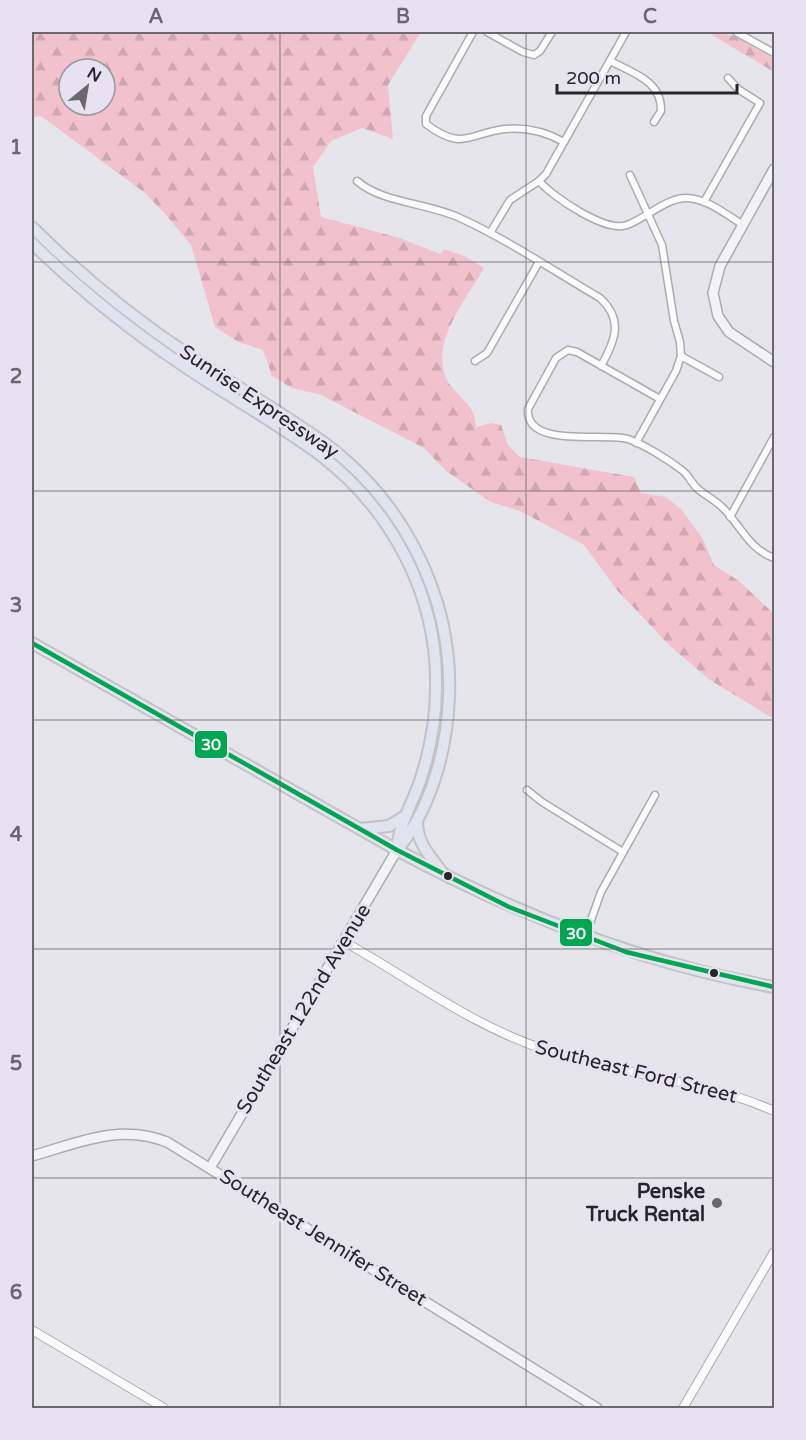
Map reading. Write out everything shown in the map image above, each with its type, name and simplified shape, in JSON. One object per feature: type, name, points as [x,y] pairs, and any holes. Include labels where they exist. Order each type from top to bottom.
[{"type":"highway","name":"Sunrise Expressway","points":[[32,227],[87,278],[139,320],[328,446],[369,483],[401,524],[418,554],[436,599],[449,675],[448,708],[435,777],[417,821],[397,850]]},
{"type":"highway","name":"Sunrise Expressway","points":[[32,243],[79,286],[147,340],[321,455],[363,494],[394,535],[409,562],[424,600],[432,631],[436,673],[435,713],[429,749],[399,834],[397,850]]},
{"type":"highway","points":[[360,829],[389,826],[405,816]]},
{"type":"highway","points":[[417,821],[418,839],[422,847],[444,875]]},
{"type":"highway","points":[[397,850],[509,907],[585,938],[654,960],[774,987]]},
{"type":"main road","points":[[774,169],[716,276],[715,304],[721,322],[734,337],[774,362]]},
{"type":"main road","points":[[32,643],[397,850]]},
{"type":"main road","name":"Southeast 122nd Avenue","points":[[210,1168],[397,850]]},
{"type":"main road","name":"Southeast Jennifer Street","points":[[32,1156],[92,1137],[123,1133],[162,1140],[597,1408]]},
{"type":"street","points":[[473,32],[426,116],[425,123],[457,140],[516,128],[545,133],[564,142]]},
{"type":"street","points":[[487,32],[523,52],[534,55],[540,51],[552,32]]},
{"type":"street","points":[[490,233],[510,200],[539,181],[564,142],[626,32]]},
{"type":"street","points":[[736,32],[774,53]]},
{"type":"street","points":[[610,61],[647,80],[657,90],[661,111],[654,122]]},
{"type":"street","points":[[704,202],[760,103],[738,89],[728,78]]},
{"type":"street","points":[[630,176],[649,214],[665,256],[681,356],[676,371],[636,443]]},
{"type":"street","points":[[357,181],[369,192],[440,210],[490,233],[600,298],[610,308],[616,332],[601,366]]},
{"type":"street","points":[[539,181],[550,193],[607,225],[625,226],[686,198],[704,202],[743,225]]},
{"type":"street","points":[[475,361],[488,353],[539,262]]},
{"type":"street","points":[[660,399],[578,352],[568,350],[556,358],[528,409],[529,419],[549,434],[557,436],[619,437],[636,443],[683,471],[696,488],[713,499],[730,516],[752,545],[774,558]]},
{"type":"street","points":[[681,356],[719,377]]},
{"type":"street","points":[[730,516],[774,437]]},
{"type":"street","points":[[527,790],[542,802],[623,852]]},
{"type":"street","points":[[585,938],[601,892],[655,795]]},
{"type":"street","name":"Southeast Ford Street","points":[[343,941],[520,1041],[561,1055],[728,1095],[774,1111]]},
{"type":"street","points":[[683,1408],[774,1252]]},
{"type":"street","points":[[32,1330],[164,1408]]},
{"type":"green space","points":[[32,32],[421,32],[388,85],[393,139],[362,128],[331,141],[313,167],[321,217],[400,238],[440,254],[444,249],[464,256],[484,268],[451,325],[442,356],[444,372],[451,386],[471,409],[476,427],[491,423],[501,425],[508,445],[520,457],[634,477],[641,493],[666,497],[681,509],[703,539],[714,565],[739,581],[774,614],[774,719],[710,680],[670,646],[617,590],[584,545],[520,511],[491,502],[446,471],[424,448],[321,395],[292,388],[272,376],[263,350],[238,342],[215,327],[191,245],[166,215],[145,193],[41,116],[32,117]]},
{"type":"green space","points":[[721,33],[737,37],[774,59],[774,72],[712,35]]},
{"type":"transit line","name":"30","points":[[32,643],[397,850],[509,907],[626,952],[774,987]]},
{"type":"place","name":"Penske Truck Rental","points":[[717,1203]]}]
